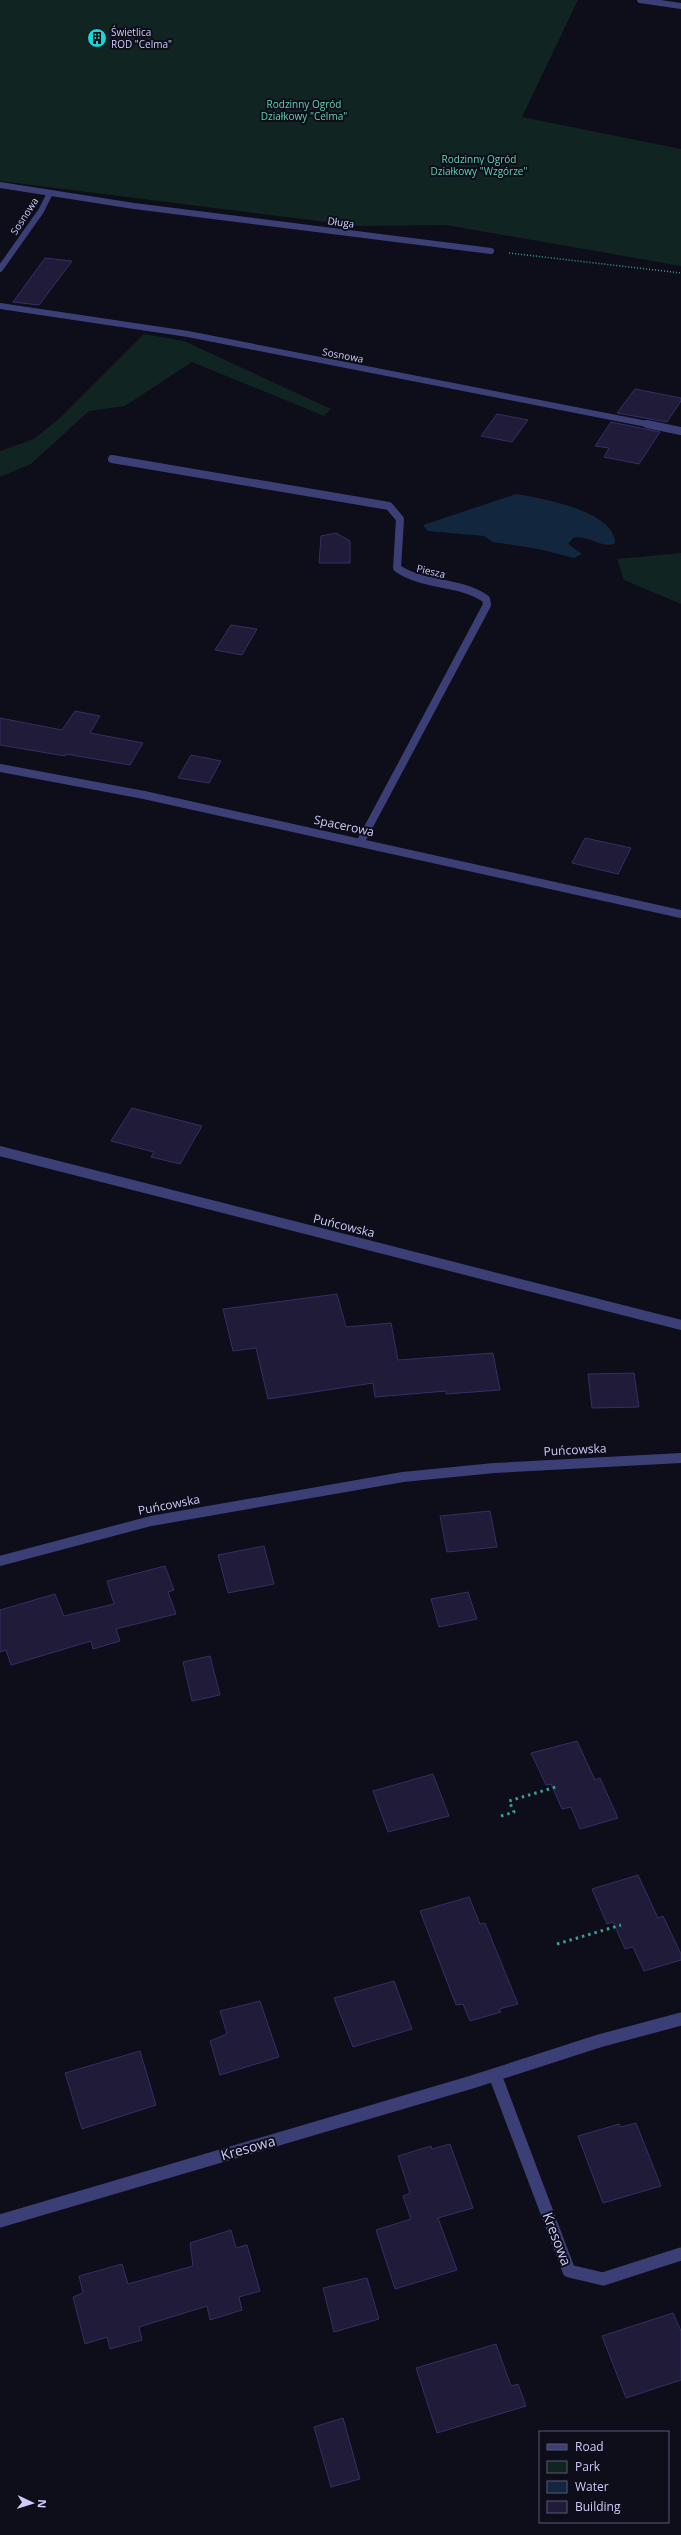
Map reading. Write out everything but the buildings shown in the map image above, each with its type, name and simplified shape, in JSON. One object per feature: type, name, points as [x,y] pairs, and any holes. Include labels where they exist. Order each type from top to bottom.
[{"type":"street","points":[[640,0],[681,6]]},
{"type":"street","name":"Długa","points":[[0,185],[134,206],[491,251]]},
{"type":"street","name":"Sosnowa","points":[[0,269],[41,211],[50,193]]},
{"type":"street","name":"Sosnowa","points":[[0,306],[188,334],[681,432]]},
{"type":"street","name":"Piesza","points":[[112,460],[389,506],[400,519],[397,568],[417,579],[474,591],[486,599],[487,604],[361,841]]},
{"type":"street","name":"Spacerowa","points":[[0,768],[144,795],[361,841],[681,914]]},
{"type":"street","name":"Puńcowska","points":[[0,1151],[681,1325]]},
{"type":"street","name":"Puńcowska","points":[[0,1561],[151,1521],[403,1477],[494,1468],[681,1458]]},
{"type":"street","name":"Kresowa","points":[[0,2221],[495,2075],[599,2040],[681,2018]]},
{"type":"street","name":"Kresowa","points":[[495,2075],[569,2271],[602,2279],[681,2254]]},
{"type":"path","points":[[491,251],[681,272]]},
{"type":"path","points":[[501,1816],[514,1812],[509,1801],[559,1786]]},
{"type":"path","points":[[557,1944],[622,1925]]},
{"type":"green space","name":"Rodzinny Ogród Działkowy \"Celma\"","points":[[0,0],[578,0],[522,117],[681,149],[681,266],[446,225],[358,226],[0,181]]},
{"type":"green space","points":[[144,334],[184,341],[331,409],[324,416],[192,362],[125,406],[89,411],[31,464],[0,477],[0,451],[34,439],[60,418]]},
{"type":"green space","points":[[681,553],[681,604],[624,580],[617,559]]},
{"type":"water","points":[[516,494],[558,503],[590,514],[603,522],[612,532],[615,543],[605,545],[584,538],[573,538],[568,544],[582,554],[574,558],[539,549],[493,542],[484,536],[428,531],[423,525]]},
{"type":"place","name":"Świetlica ROD \"Celma\"","points":[[97,38]]},
{"type":"park label","name":"Rodzinny Ogród Działkowy \"Wzgórze\"","points":[[479,164]]}]
